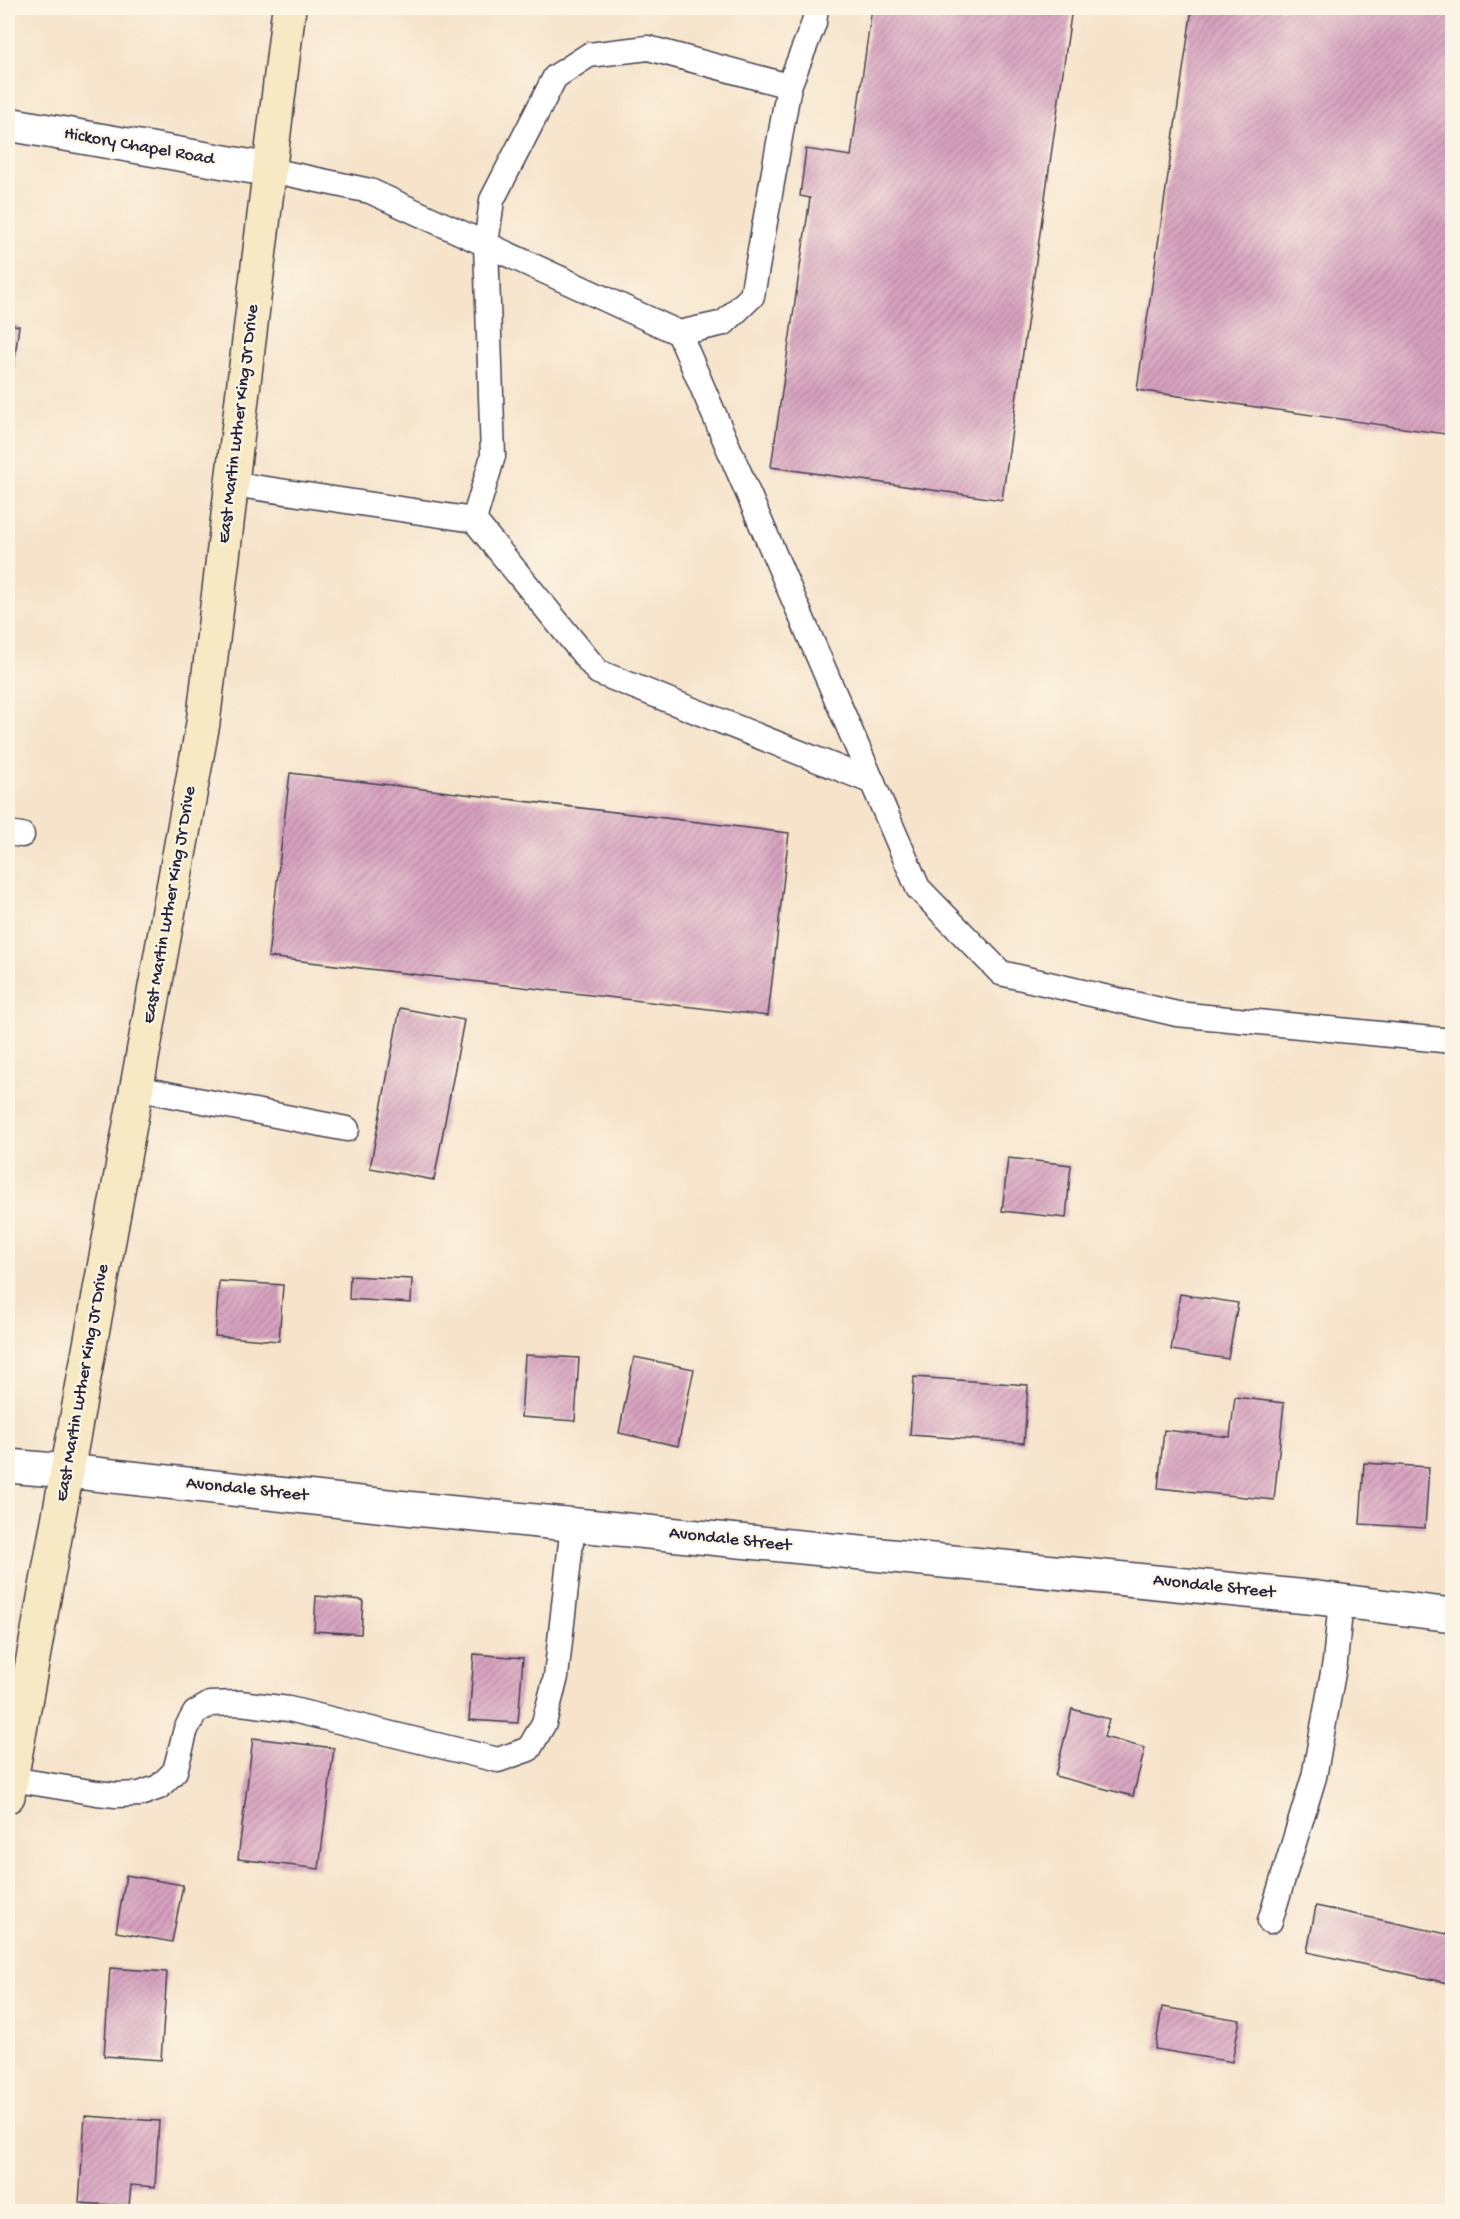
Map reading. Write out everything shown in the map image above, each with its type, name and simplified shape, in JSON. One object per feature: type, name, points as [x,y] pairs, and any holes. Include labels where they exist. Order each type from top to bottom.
[{"type":"main road","name":"East Martin Luther King Jr Drive","points":[[9,1788],[203,723],[289,8]]},
{"type":"street","name":"Hickory Chapel Road","points":[[8,124],[270,170]]},
{"type":"street","name":"Avondale Street","points":[[8,1466],[1341,1601],[1452,1615]]},
{"type":"lane","points":[[270,170],[370,191],[679,333],[724,323],[752,297],[789,86],[814,23],[816,8]]},
{"type":"lane","points":[[474,520],[493,456],[486,244],[492,200],[555,77],[589,55],[648,48],[789,86]]},
{"type":"lane","points":[[679,333],[918,888],[1001,973],[1177,1014],[1452,1041]]},
{"type":"lane","points":[[232,484],[474,520],[598,672],[873,782]]},
{"type":"lane","points":[[136,1088],[347,1129]]},
{"type":"lane","points":[[9,1788],[116,1795],[140,1794],[159,1787],[176,1771],[186,1729],[195,1713],[210,1704],[240,1703],[289,1709],[498,1760],[529,1749],[544,1723],[556,1677],[573,1524]]},
{"type":"lane","points":[[1270,1921],[1314,1777],[1335,1662],[1341,1601]]},
{"type":"building","points":[[872,8],[1072,8],[1002,500],[771,467],[810,198],[800,196],[806,149],[851,156]]},
{"type":"building","points":[[1192,8],[1452,8],[1452,435],[1137,390]]},
{"type":"building","points":[[8,324],[19,326],[9,400],[8,400]]},
{"type":"building","points":[[290,773],[789,833],[768,1016],[268,957]]},
{"type":"building","points":[[400,1008],[464,1020],[434,1180],[370,1168]]},
{"type":"building","points":[[1008,1158],[1071,1165],[1066,1218],[1002,1211]]},
{"type":"building","points":[[350,1276],[412,1279],[411,1303],[349,1299]]},
{"type":"building","points":[[219,1281],[283,1285],[279,1341],[215,1336]]},
{"type":"building","points":[[1180,1294],[1238,1303],[1228,1359],[1171,1350]]},
{"type":"building","points":[[525,1355],[579,1358],[575,1421],[521,1417]]},
{"type":"building","points":[[634,1357],[694,1369],[678,1446],[619,1433]]},
{"type":"building","points":[[914,1377],[1028,1385],[1024,1443],[910,1435]]},
{"type":"building","points":[[1235,1397],[1284,1403],[1274,1500],[1158,1488],[1164,1430],[1230,1437]]},
{"type":"building","points":[[1364,1463],[1429,1467],[1425,1528],[1360,1524]]},
{"type":"building","points":[[316,1596],[363,1600],[361,1634],[314,1631]]},
{"type":"building","points":[[474,1654],[523,1658],[518,1723],[469,1720]]},
{"type":"building","points":[[1072,1709],[1109,1719],[1104,1737],[1145,1748],[1133,1796],[1055,1776]]},
{"type":"building","points":[[253,1738],[334,1748],[319,1869],[238,1859]]},
{"type":"building","points":[[126,1875],[183,1885],[172,1942],[116,1932]]},
{"type":"building","points":[[1316,1906],[1452,1935],[1452,1984],[1307,1952]]},
{"type":"building","points":[[110,1968],[167,1972],[161,2060],[104,2056]]},
{"type":"building","points":[[1162,2007],[1240,2020],[1232,2062],[1155,2049]]},
{"type":"building","points":[[85,2116],[159,2121],[155,2187],[131,2185],[129,2206],[79,2203]]}]
